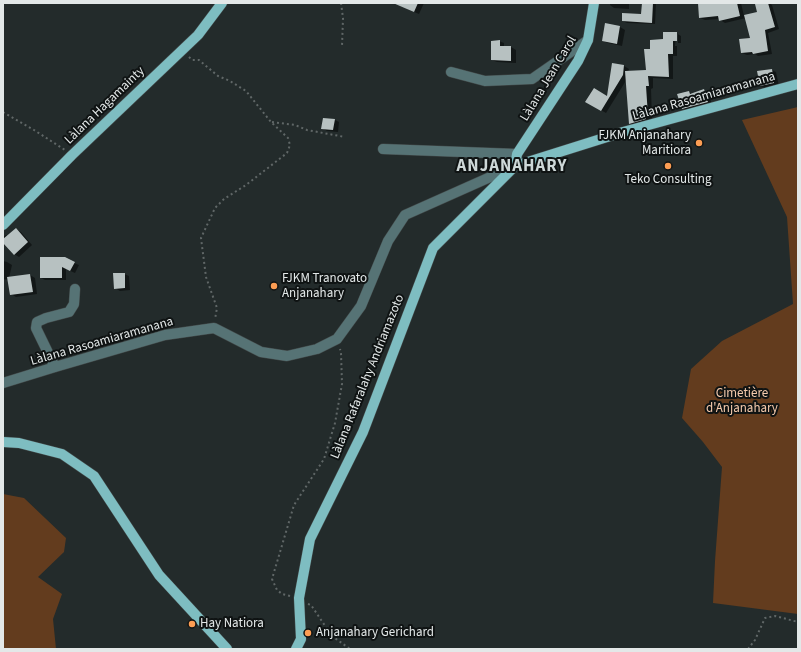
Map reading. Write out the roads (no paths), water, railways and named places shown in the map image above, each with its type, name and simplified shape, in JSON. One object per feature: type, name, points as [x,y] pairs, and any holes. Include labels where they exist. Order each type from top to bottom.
[{"type":"main road","name":"Làlana Hagamainty","points":[[3,225],[72,156],[198,35],[222,3]]},
{"type":"main road","name":"Làlana Jean Carol","points":[[515,166],[518,154],[578,61],[588,40],[594,3]]},
{"type":"main road","name":"Làlana Rasoamiaramanana","points":[[515,166],[623,132],[798,84]]},
{"type":"main road","name":"Làlana Rafaralahy Andriamazoto","points":[[296,649],[301,639],[299,598],[310,540],[362,432],[433,248],[515,166]]},
{"type":"main road","points":[[3,442],[19,443],[62,454],[94,476],[160,574],[227,649]]},
{"type":"street","points":[[451,72],[485,81],[532,79],[588,40]]},
{"type":"street","points":[[383,149],[518,154]]},
{"type":"street","name":"Làlana Rasoamiaramanana","points":[[3,383],[165,335],[214,328],[260,352],[288,356],[317,349],[337,339],[361,306],[388,241],[405,215],[515,166]]},
{"type":"street","points":[[55,367],[36,328],[37,322],[69,312],[74,304],[75,289]]},
{"type":"place","name":"FJKM Anjanahary Maritiora","points":[[699,143]]},
{"type":"place","name":"Teko Consulting","points":[[668,166]]},
{"type":"place","name":"FJKM Tranovato Anjanahary","points":[[274,286]]},
{"type":"place","name":"Hay Natiora","points":[[192,624]]},
{"type":"place","name":"Anjanahary Gerichard","points":[[308,633]]},
{"type":"district","name":"ANJANAHARY","points":[[512,167]]},
{"type":"park label","name":"Cimetière d'Anjanahary","points":[[742,402]]}]
